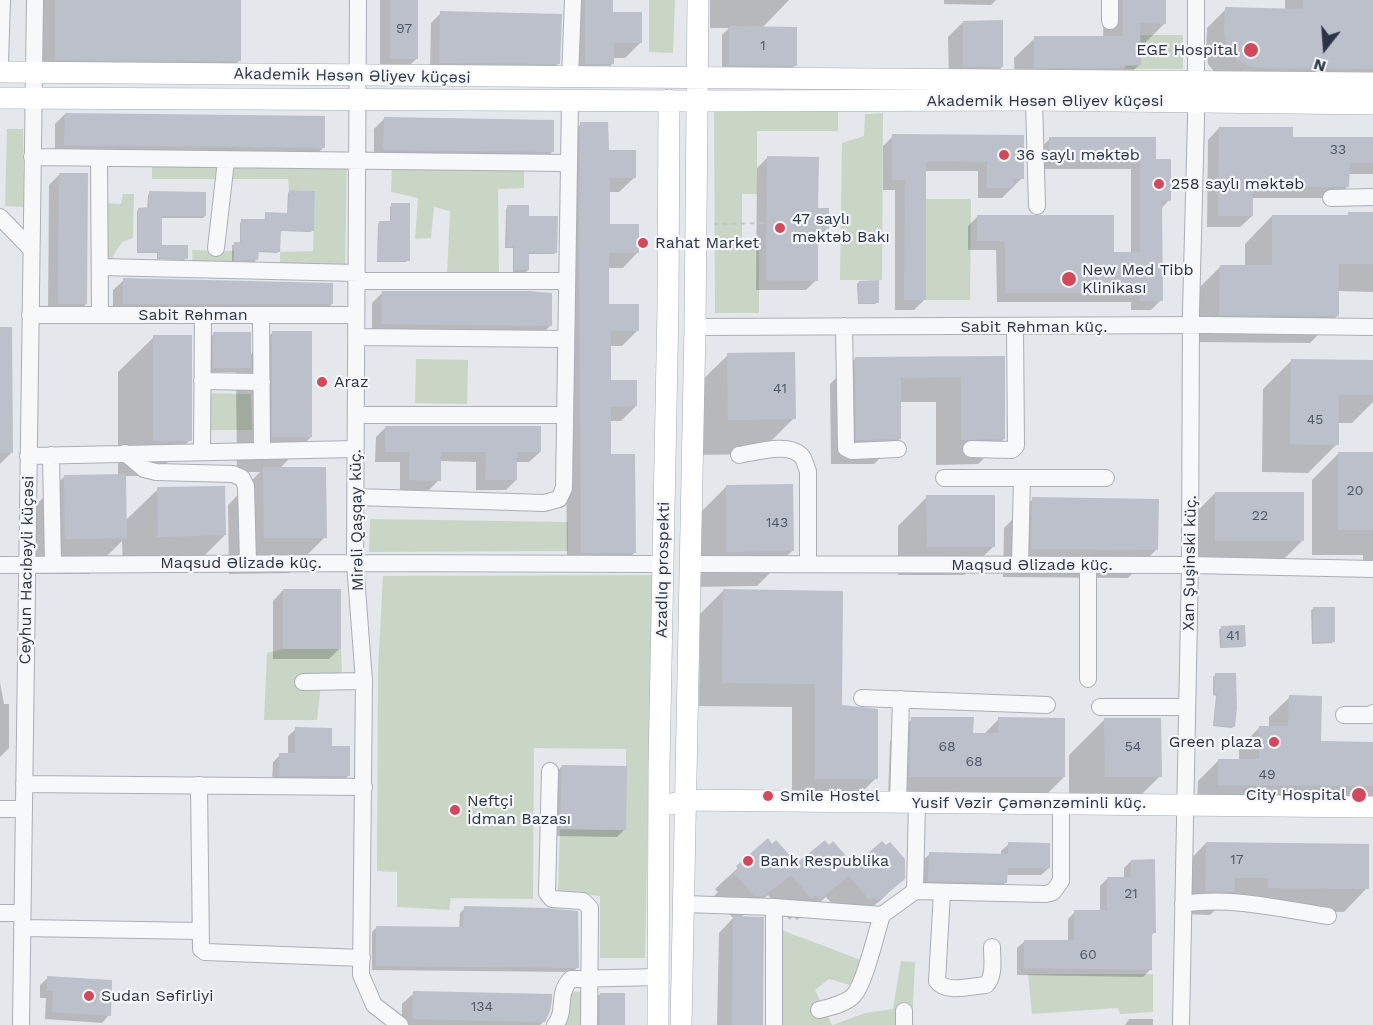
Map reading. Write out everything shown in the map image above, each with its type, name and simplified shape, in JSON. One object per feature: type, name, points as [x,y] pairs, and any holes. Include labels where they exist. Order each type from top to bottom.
[{"type":"main road","points":[[698,0],[705,75]]},
{"type":"main road","name":"Akademik Həsən Əliyev küçəsi","points":[[0,72],[39,66],[357,76],[655,78],[705,75],[1196,91],[1373,104]]},
{"type":"main road","name":"Azadlıq prospekti","points":[[681,1025],[696,225],[705,75]]},
{"type":"main road","name":"Akademik Həsən Əliyev küçəsi","points":[[0,98],[38,104],[357,99],[570,100],[704,106],[1034,100],[1373,83]]},
{"type":"main road","name":"Azadlıq prospekti","points":[[658,1025],[668,306],[664,105]]},
{"type":"main road","points":[[660,816],[667,807],[686,801]]},
{"type":"main road","name":"Yusif Vəzir Çəmənzəminli küç.","points":[[686,801],[1373,807]]},
{"type":"street","points":[[0,63],[2,0]]},
{"type":"street","points":[[35,0],[39,66]]},
{"type":"street","name":"Mirəli Qaşqay küç.","points":[[358,0],[355,563],[364,681],[361,975],[374,1005],[400,1025]]},
{"type":"street","points":[[570,78],[573,0]]},
{"type":"street","points":[[1110,0],[1110,21]]},
{"type":"street","name":"Xan Şuşinski küç.","points":[[1181,1025],[1190,565],[1196,0]]},
{"type":"street","name":"Ceyhun Hacıbəyli küçəsi","points":[[21,1025],[32,157],[38,104],[39,66]]},
{"type":"street","points":[[356,497],[544,503],[559,499],[564,488],[570,100]]},
{"type":"street","points":[[1034,100],[1037,206]]},
{"type":"street","points":[[32,157],[226,161],[568,163]]},
{"type":"street","points":[[99,158],[100,315]]},
{"type":"street","points":[[216,248],[226,161]]},
{"type":"street","points":[[1331,198],[1373,198]]},
{"type":"street","points":[[0,219],[31,249]]},
{"type":"street","points":[[100,267],[356,277],[567,281]]},
{"type":"street","name":"Sabit Rəhman","points":[[30,315],[356,315]]},
{"type":"street","points":[[202,451],[203,315]]},
{"type":"street","points":[[261,315],[262,450]]},
{"type":"street","points":[[844,326],[846,448],[852,451],[898,449]]},
{"type":"street","points":[[971,449],[1012,450],[1016,446],[1015,326]]},
{"type":"street","name":"Sabit Rəhman küç.","points":[[695,327],[1373,327]]},
{"type":"street","points":[[356,337],[566,339]]},
{"type":"street","points":[[202,381],[262,382]]},
{"type":"street","points":[[356,415],[564,415]]},
{"type":"street","points":[[739,455],[782,448],[798,452],[803,458],[808,471],[808,564]]},
{"type":"street","points":[[28,456],[356,449]]},
{"type":"street","points":[[125,453],[144,469],[156,472],[233,474],[242,478],[246,486],[248,563]]},
{"type":"street","points":[[51,455],[53,564]]},
{"type":"street","points":[[945,478],[1106,478]]},
{"type":"street","points":[[1020,565],[1022,478]]},
{"type":"street","name":"Maqsud Əlizadə küç.","points":[[0,565],[663,564]]},
{"type":"street","name":"Maqsud Əlizadə küç.","points":[[691,564],[1190,565],[1373,569]]},
{"type":"street","points":[[1088,566],[1088,679]]},
{"type":"street","points":[[303,682],[364,681]]},
{"type":"street","points":[[862,698],[1047,705]]},
{"type":"street","points":[[901,699],[915,891]]},
{"type":"street","points":[[1100,707],[1187,706]]},
{"type":"street","points":[[1344,715],[1373,713]]},
{"type":"street","points":[[550,771],[548,893],[552,899],[583,902],[590,908],[589,1025]]},
{"type":"street","points":[[24,784],[364,787]]},
{"type":"street","points":[[199,785],[201,949],[205,952],[362,958]]},
{"type":"street","points":[[819,1010],[847,1001],[855,995],[861,984],[882,915],[915,891],[1046,894],[1053,892],[1061,881],[1061,803]]},
{"type":"street","points":[[0,810],[24,809]]},
{"type":"street","points":[[942,892],[937,981],[941,986],[947,989],[986,985],[990,981],[992,972],[992,946]]},
{"type":"street","points":[[1183,904],[1201,901],[1249,904],[1328,916]]},
{"type":"street","points":[[684,904],[774,907],[882,915]]},
{"type":"street","points":[[774,907],[774,1025]]},
{"type":"street","points":[[0,913],[22,920],[200,931]]},
{"type":"street","points":[[555,1025],[561,1013],[562,992],[565,984],[571,979],[659,977]]},
{"type":"path","points":[[1140,52],[1183,51]]},
{"type":"path","points":[[696,225],[766,223]]},
{"type":"green space","points":[[649,0],[675,0],[673,53],[649,52]]},
{"type":"green space","points":[[1125,35],[1183,35],[1183,69],[1125,69]]},
{"type":"green space","points":[[714,111],[838,111],[838,131],[757,131],[757,194],[742,194],[742,242],[759,242],[759,313],[715,313]]},
{"type":"green space","points":[[883,113],[882,280],[840,280],[842,143],[864,136],[865,114]]},
{"type":"green space","points":[[7,129],[23,129],[24,207],[5,206]]},
{"type":"green space","points":[[152,164],[347,165],[345,271],[280,269],[280,252],[313,251],[315,191],[289,190],[288,179],[152,179]]},
{"type":"green space","points":[[392,166],[524,167],[524,188],[498,189],[499,274],[447,274],[450,211],[434,207],[431,238],[415,239],[418,198],[391,192]]},
{"type":"green space","points":[[123,194],[134,194],[133,238],[122,242],[112,258],[104,259],[104,203],[121,204]]},
{"type":"green space","points":[[926,199],[971,199],[970,300],[926,300]]},
{"type":"green space","points":[[192,250],[234,251],[233,266],[193,267]]},
{"type":"green space","points":[[416,359],[468,360],[467,404],[415,403]]},
{"type":"green space","points":[[208,393],[251,394],[252,430],[208,430]]},
{"type":"green space","points":[[370,519],[568,522],[568,551],[369,552]]},
{"type":"green space","points":[[653,575],[645,958],[600,958],[600,896],[558,892],[560,829],[626,830],[626,749],[534,748],[533,899],[451,898],[449,910],[397,907],[397,872],[377,871],[378,669],[383,576]]},
{"type":"green space","points":[[283,649],[341,649],[342,674],[322,675],[317,720],[264,720],[267,653]]},
{"type":"green space","points":[[779,929],[861,960],[850,985],[829,979],[815,990],[832,1025],[780,1025]]},
{"type":"green space","points":[[901,961],[915,962],[912,1025],[833,1025],[865,1013],[893,1009]]},
{"type":"green space","points":[[1028,974],[1153,974],[1153,1012],[1120,1014],[1118,1008],[1032,1014]]},
{"type":"green space","points":[[565,991],[584,992],[584,1025],[564,1025]]},
{"type":"building","points":[[55,0],[241,0],[241,61],[55,60]]},
{"type":"building","points":[[390,0],[418,0],[418,59],[390,59]]},
{"type":"building","points":[[585,0],[613,0],[613,12],[642,12],[642,43],[614,43],[614,64],[585,64]]},
{"type":"building","points":[[1123,0],[1166,0],[1166,24],[1140,23],[1141,65],[1120,66],[1120,68],[1034,68],[1034,36],[1123,36]]},
{"type":"building","points":[[1303,0],[1373,0],[1373,69],[1264,68],[1249,66],[1232,55],[1226,45],[1224,32],[1225,7],[1303,9]]},
{"type":"building","points":[[440,11],[562,14],[560,64],[439,63]]},
{"type":"building","points":[[1003,20],[1003,67],[963,67],[963,21]]},
{"type":"building","points":[[729,26],[797,27],[797,66],[729,65]]},
{"type":"building","points":[[65,113],[325,116],[325,148],[64,145]]},
{"type":"building","points":[[384,117],[554,120],[554,152],[383,150]]},
{"type":"building","points":[[580,122],[608,122],[609,150],[636,150],[636,178],[610,178],[610,224],[639,224],[639,253],[609,253],[609,304],[639,304],[639,331],[611,331],[611,380],[637,380],[637,406],[611,407],[611,454],[635,454],[636,553],[581,553]]},
{"type":"building","points":[[1219,127],[1293,127],[1293,137],[1373,137],[1373,163],[1350,163],[1349,187],[1253,186],[1253,216],[1218,216]]},
{"type":"building","points":[[892,134],[1024,135],[1024,179],[1013,179],[1013,188],[987,188],[987,162],[926,161],[926,300],[904,300],[905,180],[892,180]]},
{"type":"building","points":[[1049,137],[1156,137],[1156,159],[1171,159],[1171,201],[1162,201],[1163,301],[1140,301],[1140,293],[1005,293],[1005,241],[977,241],[977,215],[1114,215],[1114,252],[1140,252],[1140,160],[1049,160]]},
{"type":"building","points":[[767,156],[819,157],[818,208],[829,208],[829,229],[818,229],[818,281],[766,280]]},
{"type":"building","points":[[59,173],[88,173],[87,304],[58,304]]},
{"type":"building","points":[[289,190],[315,191],[314,231],[281,230],[280,252],[259,251],[258,260],[234,260],[234,242],[241,242],[241,219],[265,219],[265,212],[288,213]]},
{"type":"building","points":[[149,191],[206,192],[206,216],[162,216],[162,245],[188,245],[188,259],[158,258],[158,252],[138,252],[138,208],[149,207]]},
{"type":"building","points":[[391,203],[410,203],[410,261],[378,261],[379,221],[391,221]]},
{"type":"building","points":[[507,205],[529,205],[529,216],[558,216],[557,253],[529,252],[529,270],[514,270],[514,247],[507,247]]},
{"type":"building","points":[[1348,212],[1373,212],[1373,264],[1339,264],[1339,316],[1219,315],[1220,265],[1272,265],[1272,215],[1348,215]]},
{"type":"building","points":[[123,278],[333,283],[333,304],[123,304]]},
{"type":"building","points":[[879,280],[879,303],[859,303],[859,281]]},
{"type":"building","points":[[382,291],[552,293],[552,326],[381,324]]},
{"type":"building","points":[[0,327],[12,327],[13,453],[0,453]]},
{"type":"building","points":[[272,331],[312,331],[312,437],[272,437]]},
{"type":"building","points":[[213,332],[251,332],[251,368],[213,368]]},
{"type":"building","points":[[153,335],[192,335],[192,441],[153,441]]},
{"type":"building","points":[[795,352],[796,419],[728,420],[727,353]]},
{"type":"building","points":[[1005,356],[1005,439],[961,440],[961,377],[901,378],[901,439],[856,440],[855,357]]},
{"type":"building","points":[[1291,359],[1373,360],[1373,395],[1339,395],[1339,445],[1290,444]]},
{"type":"building","points":[[385,426],[541,426],[541,452],[517,452],[517,480],[485,480],[486,452],[441,452],[441,481],[409,480],[409,452],[385,452]]},
{"type":"building","points":[[1338,452],[1373,452],[1373,530],[1338,530]]},
{"type":"building","points":[[263,467],[326,467],[327,538],[264,538]]},
{"type":"building","points":[[126,474],[127,538],[65,539],[64,475]]},
{"type":"building","points":[[793,484],[794,551],[726,552],[726,485]]},
{"type":"building","points":[[225,486],[226,535],[158,537],[157,487]]},
{"type":"building","points":[[1215,492],[1304,492],[1304,541],[1215,541]]},
{"type":"building","points":[[926,495],[995,495],[995,547],[927,547]]},
{"type":"building","points":[[1032,497],[1159,499],[1158,550],[1031,549]]},
{"type":"building","points":[[283,589],[341,589],[341,649],[283,649]]},
{"type":"building","points":[[723,589],[843,591],[842,705],[878,709],[878,779],[815,779],[815,684],[722,683]]},
{"type":"building","points":[[1313,607],[1335,607],[1335,642],[1313,642]]},
{"type":"building","points":[[1245,625],[1246,646],[1222,647],[1221,626]]},
{"type":"building","points":[[1215,673],[1236,673],[1235,727],[1214,725],[1217,694],[1214,694]]},
{"type":"building","points":[[1289,695],[1322,696],[1321,741],[1373,742],[1373,786],[1218,785],[1218,759],[1259,759],[1259,726],[1288,726]]},
{"type":"building","points":[[911,717],[974,717],[973,733],[998,733],[998,717],[1065,718],[1065,777],[909,777]]},
{"type":"building","points":[[1104,718],[1161,718],[1162,777],[1105,777]]},
{"type":"building","points":[[295,727],[332,728],[332,746],[350,746],[350,776],[279,776],[279,753],[295,753]]},
{"type":"building","points":[[562,765],[627,766],[626,830],[560,829]]},
{"type":"building","points":[[768,838],[772,844],[776,840],[797,863],[825,840],[829,845],[833,841],[854,865],[882,841],[886,845],[890,842],[905,859],[905,879],[878,901],[874,897],[870,901],[849,876],[819,900],[816,895],[812,899],[791,875],[764,896],[754,896],[734,873],[738,869],[736,866]]},
{"type":"building","points":[[1008,842],[1050,843],[1050,868],[1008,868],[1007,883],[928,881],[929,852],[1008,854]]},
{"type":"building","points":[[1206,842],[1369,844],[1369,889],[1268,888],[1268,878],[1235,878],[1235,892],[1205,891]]},
{"type":"building","points":[[1155,859],[1156,933],[1152,933],[1152,970],[1024,968],[1024,940],[1074,940],[1074,910],[1107,910],[1107,877],[1131,877],[1131,860]]},
{"type":"building","points":[[464,906],[578,911],[579,968],[376,966],[376,926],[463,927]]},
{"type":"building","points":[[733,916],[764,917],[763,1025],[732,1025]]},
{"type":"building","points":[[47,976],[112,980],[111,1016],[52,1012],[53,991],[47,991]]},
{"type":"building","points":[[413,991],[552,994],[552,1000],[545,1022],[412,1019]]},
{"type":"building","points":[[600,993],[625,993],[625,1025],[600,1025]]},
{"type":"place","name":"EGE Hospital","points":[[1251,50]]},
{"type":"place","name":"36 saylı məktəb","points":[[1004,155]]},
{"type":"place","name":"258 saylı məktəb","points":[[1159,184]]},
{"type":"place","name":"47 saylı məktəb Bakı","points":[[780,228]]},
{"type":"place","name":"Rahat Market","points":[[643,243]]},
{"type":"place","name":"New Med Tibb Klinikası","points":[[1069,279]]},
{"type":"place","name":"Araz","points":[[322,382]]},
{"type":"place","name":"Green plaza","points":[[1274,742]]},
{"type":"place","name":"City Hospital","points":[[1359,795]]},
{"type":"place","name":"Smile Hostel","points":[[768,796]]},
{"type":"place","name":"Neftçi İdman Bazası","points":[[455,810]]},
{"type":"place","name":"Bank Respublika","points":[[748,861]]},
{"type":"place","name":"Sudan Səfirliyi","points":[[89,996]]}]
